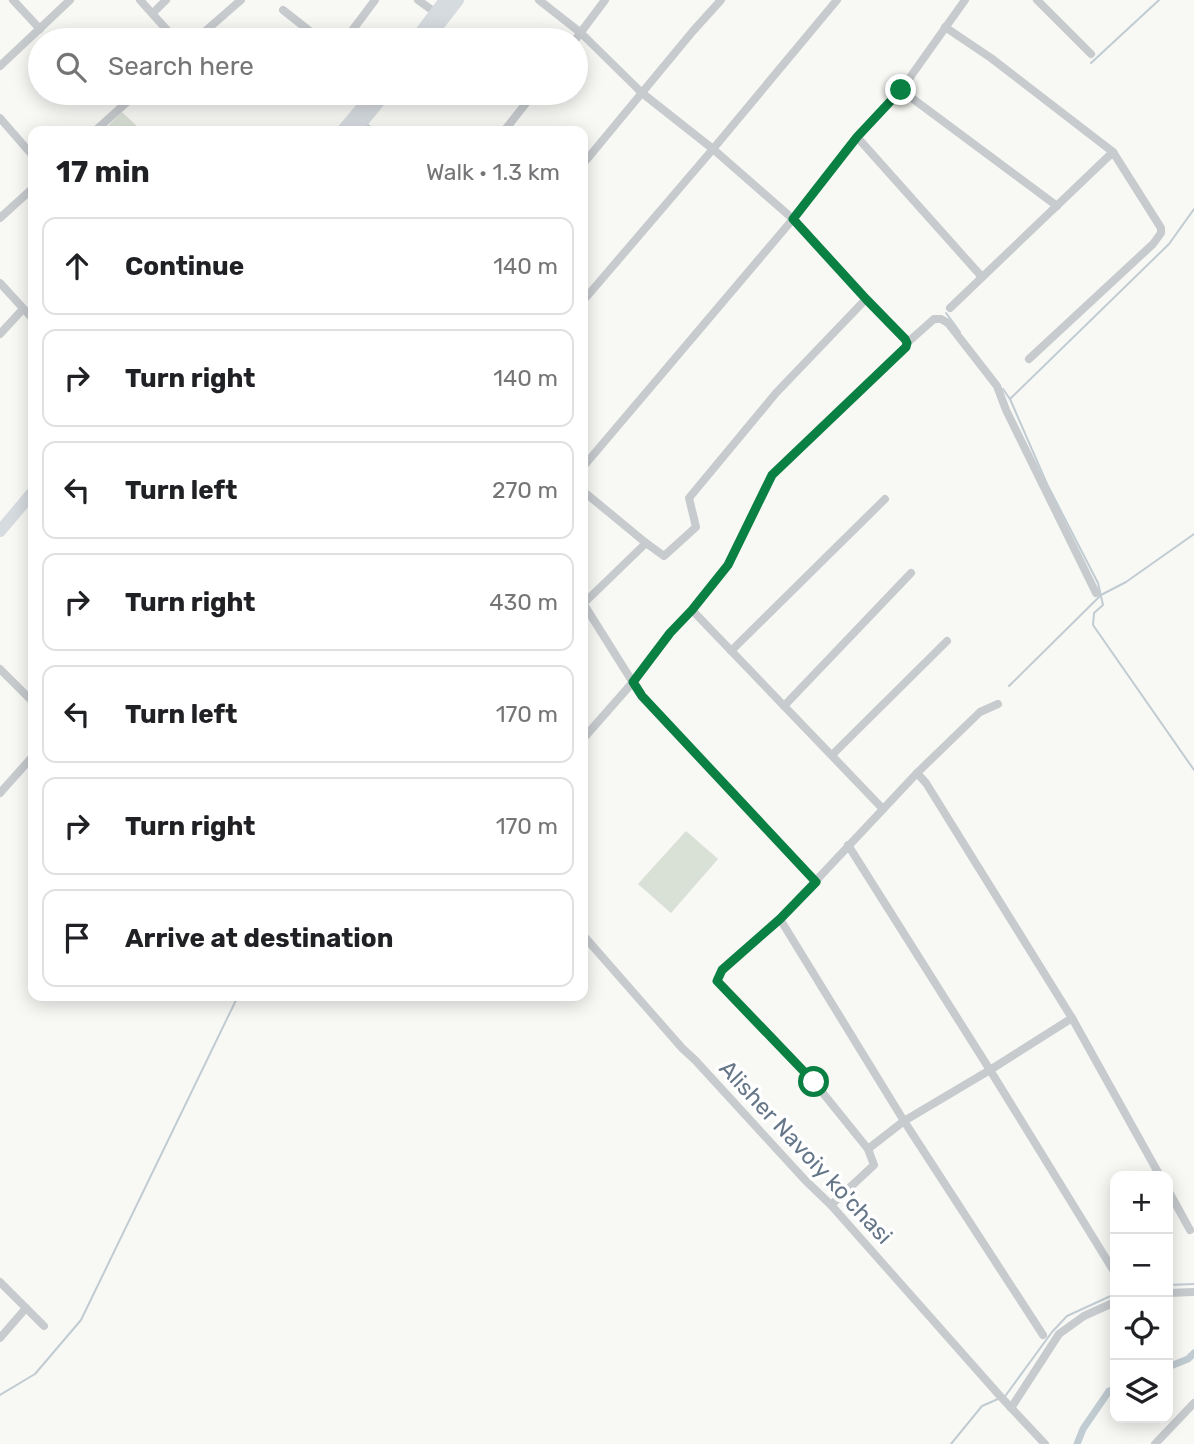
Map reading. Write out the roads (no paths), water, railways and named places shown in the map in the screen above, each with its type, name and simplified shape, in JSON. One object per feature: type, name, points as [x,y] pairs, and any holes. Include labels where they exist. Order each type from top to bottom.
[{"type":"main road","points":[[424,28],[445,0]]},
{"type":"main road","points":[[436,28],[458,0]]},
{"type":"main road","points":[[346,126],[364,105]]},
{"type":"main road","points":[[364,126],[378,105]]},
{"type":"main road","points":[[0,531],[28,498]]},
{"type":"main road","points":[[0,542],[28,510]]},
{"type":"street","points":[[13,0],[39,28]]},
{"type":"street","points":[[41,28],[70,0]]},
{"type":"street","points":[[140,0],[166,28]]},
{"type":"street","points":[[153,13],[166,0]]},
{"type":"street","points":[[209,28],[241,0]]},
{"type":"street","points":[[354,28],[375,0]]},
{"type":"street","points":[[418,0],[436,13]]},
{"type":"street","points":[[540,0],[575,28]]},
{"type":"street","points":[[585,28],[605,0]]},
{"type":"street","points":[[588,158],[721,0]]},
{"type":"street","points":[[588,295],[837,0]]},
{"type":"street","points":[[588,459],[793,219],[857,137],[901,90],[965,0]]},
{"type":"street","points":[[1037,0],[1091,54]]},
{"type":"street","points":[[283,10],[306,28]]},
{"type":"street","points":[[945,27],[991,58],[1113,152],[1161,228],[1161,233],[1153,244],[1029,359]]},
{"type":"street","points":[[0,66],[28,40]]},
{"type":"street","points":[[588,40],[642,93],[713,149],[793,219],[907,343]]},
{"type":"street","points":[[901,90],[1057,206]]},
{"type":"street","points":[[101,126],[124,105]]},
{"type":"street","points":[[508,126],[525,105]]},
{"type":"street","points":[[0,118],[28,150]]},
{"type":"street","points":[[857,137],[982,277]]},
{"type":"street","points":[[950,308],[1113,152]]},
{"type":"street","points":[[0,218],[28,193]]},
{"type":"street","points":[[0,283],[28,314]]},
{"type":"street","points":[[588,495],[664,556],[696,527],[689,498],[776,393],[866,299]]},
{"type":"street","points":[[0,334],[23,309]]},
{"type":"street","points":[[588,733],[728,565],[772,475],[934,319],[948,323],[997,386],[1006,410],[1096,593]]},
{"type":"street","points":[[731,651],[885,499]]},
{"type":"street","points":[[588,598],[646,543]]},
{"type":"street","points":[[784,706],[912,573]]},
{"type":"street","points":[[692,610],[883,808]]},
{"type":"street","points":[[588,611],[642,696],[816,882]]},
{"type":"street","points":[[832,755],[947,641]]},
{"type":"street","points":[[0,669],[28,697]]},
{"type":"street","points":[[831,1205],[873,1165],[868,1149],[814,1082],[717,981],[722,970],[780,919],[917,773],[980,712],[998,704]]},
{"type":"street","points":[[0,793],[28,762]]},
{"type":"street","points":[[917,773],[926,783],[1072,1018],[1157,1171]]},
{"type":"street","points":[[848,845],[1110,1265]]},
{"type":"street","points":[[780,919],[904,1121],[1043,1335]]},
{"type":"street","name":"Alisher Navoiy ko'chasi","points":[[588,941],[682,1048],[831,1205],[1045,1444]]},
{"type":"street","points":[[868,1149],[904,1121],[1072,1018]]},
{"type":"street","points":[[1173,1199],[1190,1230]]},
{"type":"street","points":[[0,1282],[44,1326]]},
{"type":"street","points":[[1173,1293],[1194,1292]]},
{"type":"street","points":[[1011,1408],[1059,1334],[1083,1316],[1110,1304]]},
{"type":"street","points":[[0,1338],[26,1308]]},
{"type":"street","points":[[1154,1444],[1194,1403]]},
{"type":"waterway","points":[[1091,63],[1159,0]]},
{"type":"waterway","points":[[1010,399],[1169,244],[1194,209]]},
{"type":"waterway","points":[[946,313],[960,332]]},
{"type":"waterway","points":[[1003,389],[1010,399],[1047,484],[1098,583],[1103,605],[1094,613],[1093,625],[1194,770]]},
{"type":"waterway","points":[[1009,686],[1101,595],[1126,582],[1194,534]]},
{"type":"waterway","points":[[0,1395],[35,1374],[81,1320],[236,1001]]},
{"type":"waterway","points":[[1173,1285],[1194,1284]]},
{"type":"waterway","points":[[1003,1397],[1067,1316],[1110,1296]]},
{"type":"waterway","points":[[1173,1365],[1188,1359],[1194,1353]]},
{"type":"waterway","points":[[1077,1444],[1083,1429],[1110,1391]]},
{"type":"waterway","points":[[951,1444],[982,1406],[998,1399]]}]
